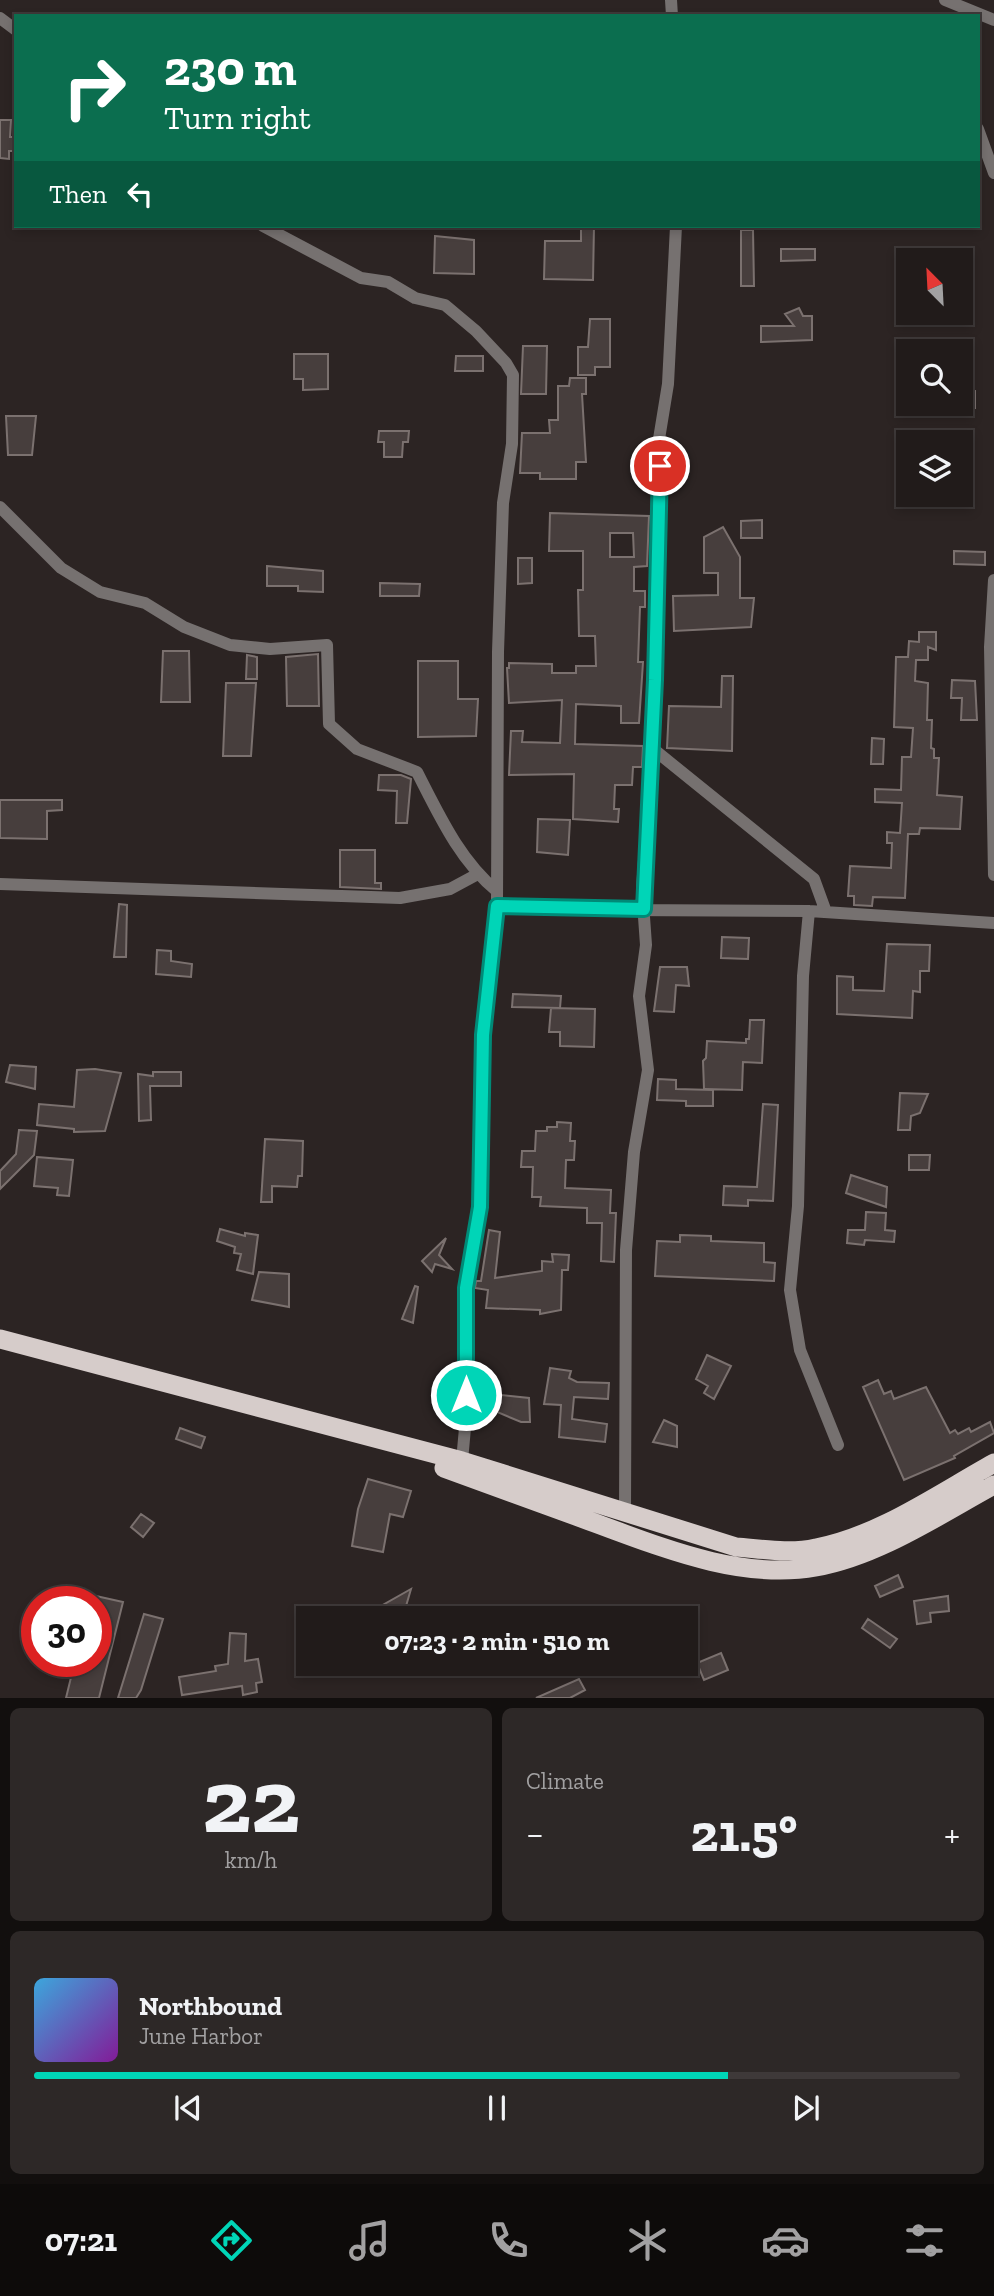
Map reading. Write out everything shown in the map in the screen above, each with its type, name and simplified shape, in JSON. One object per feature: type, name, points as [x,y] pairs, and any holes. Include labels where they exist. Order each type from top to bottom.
[{"type":"highway","points":[[0,1339],[462,1461],[736,1547],[783,1551],[814,1549],[848,1540],[994,1463]]},
{"type":"highway","points":[[351,1433],[680,1552],[730,1566],[779,1570],[816,1567],[853,1557],[994,1485]]},
{"type":"street","points":[[953,5],[978,14]]},
{"type":"street","points":[[980,134],[994,173]]},
{"type":"street","points":[[267,228],[361,278],[388,282],[415,298],[445,305],[476,331],[506,363],[513,375],[512,444],[503,503],[498,638],[497,906],[483,1035],[480,1207],[466,1288],[466,1417],[462,1461]]},
{"type":"street","points":[[625,1512],[626,1250],[634,1152],[648,1070],[639,996],[646,945],[644,909],[652,748],[660,493],[659,439],[670,358],[676,228]]},
{"type":"street","points":[[0,507],[61,568],[100,592],[145,603],[184,627],[230,645],[270,649],[327,645],[329,724],[357,749],[417,772],[476,875],[497,891]]},
{"type":"street","points":[[994,580],[989,647],[994,875]]},
{"type":"street","points":[[652,748],[814,879],[827,912]]},
{"type":"street","points":[[0,884],[400,898],[450,889],[476,875]]},
{"type":"street","points":[[497,906],[809,911],[994,923]]},
{"type":"street","points":[[809,911],[803,976],[798,1206],[790,1290],[800,1350],[838,1445]]},
{"type":"building","points":[[0,120],[11,120],[10,137],[14,137],[14,151],[9,151],[9,159],[0,158]]},
{"type":"building","points":[[581,228],[594,228],[593,280],[544,279],[545,241],[581,241]]},
{"type":"building","points":[[741,230],[753,230],[754,286],[741,286]]},
{"type":"building","points":[[435,236],[474,240],[474,274],[434,273]]},
{"type":"building","points":[[781,249],[815,249],[815,260],[781,261]]},
{"type":"building","points":[[799,308],[803,316],[812,316],[812,340],[761,342],[761,326],[794,326],[785,314]]},
{"type":"building","points":[[590,319],[610,319],[610,367],[595,367],[595,375],[578,375],[578,347],[588,347]]},
{"type":"building","points":[[523,346],[547,346],[546,394],[521,394]]},
{"type":"building","points":[[294,354],[328,354],[328,389],[303,390],[303,379],[294,379]]},
{"type":"building","points":[[456,356],[483,356],[483,371],[455,371]]},
{"type":"building","points":[[570,378],[586,378],[586,394],[582,394],[586,462],[576,462],[576,479],[540,479],[540,473],[520,473],[522,433],[550,433],[549,420],[558,420],[558,386],[569,386]]},
{"type":"building","points":[[973,391],[975,391],[973,408]]},
{"type":"building","points":[[6,416],[36,416],[32,455],[8,455]]},
{"type":"building","points":[[379,431],[409,431],[408,442],[403,442],[402,457],[384,457],[384,442],[378,442]]},
{"type":"building","points":[[550,513],[649,516],[647,566],[634,567],[634,591],[645,591],[645,607],[640,607],[638,662],[643,662],[639,723],[621,723],[621,706],[576,704],[575,744],[643,746],[642,767],[633,767],[632,785],[615,785],[614,809],[619,809],[618,822],[573,819],[574,774],[509,775],[511,731],[523,731],[522,742],[560,743],[562,700],[509,703],[509,663],[552,664],[552,673],[576,673],[576,666],[596,666],[595,636],[579,636],[578,590],[583,590],[583,551],[549,551]],"holes":[[[610,533],[633,533],[634,557],[610,557]]]},
{"type":"building","points":[[762,520],[762,538],[741,538],[741,521]]},
{"type":"building","points":[[723,527],[740,557],[740,598],[754,598],[751,627],[674,631],[673,596],[718,595],[718,573],[704,573],[704,537]]},
{"type":"building","points":[[954,551],[985,552],[985,565],[954,564]]},
{"type":"building","points":[[518,558],[532,558],[532,583],[518,584]]},
{"type":"building","points":[[267,566],[323,571],[323,592],[298,591],[298,586],[267,586]]},
{"type":"building","points":[[380,583],[420,584],[419,596],[380,596]]},
{"type":"building","points":[[919,632],[936,632],[936,650],[928,647],[928,660],[916,660],[915,681],[928,683],[927,720],[932,720],[931,748],[934,749],[934,758],[939,758],[937,795],[962,797],[960,829],[920,828],[919,834],[908,834],[905,898],[873,897],[872,906],[854,905],[854,896],[848,896],[850,866],[891,868],[892,843],[887,843],[887,832],[900,833],[902,803],[875,802],[875,789],[901,790],[902,757],[911,757],[913,728],[894,727],[896,657],[908,657],[909,641],[919,642]]},
{"type":"building","points":[[163,651],[189,651],[190,702],[161,702]]},
{"type":"building","points":[[318,654],[319,706],[287,706],[286,657]]},
{"type":"building","points":[[247,655],[257,657],[257,679],[246,679]]},
{"type":"building","points":[[418,661],[458,661],[458,699],[478,699],[476,736],[418,737]]},
{"type":"building","points":[[722,676],[733,676],[732,751],[667,748],[669,706],[721,707]]},
{"type":"building","points":[[952,680],[975,681],[977,720],[961,720],[962,698],[951,698]]},
{"type":"building","points":[[226,683],[256,683],[251,756],[223,756]]},
{"type":"building","points":[[872,738],[884,739],[883,764],[871,764]]},
{"type":"building","points":[[379,775],[401,775],[411,779],[407,823],[396,823],[397,791],[378,790]]},
{"type":"building","points":[[0,800],[62,800],[62,810],[47,811],[47,839],[0,838]]},
{"type":"building","points":[[538,819],[570,820],[568,855],[537,852]]},
{"type":"building","points":[[340,850],[375,850],[375,883],[381,883],[381,889],[340,887]]},
{"type":"building","points":[[119,904],[127,905],[126,957],[114,957]]},
{"type":"building","points":[[722,937],[749,938],[748,959],[721,958]]},
{"type":"building","points":[[887,944],[930,945],[929,971],[920,971],[920,992],[913,991],[912,1018],[837,1014],[837,976],[853,977],[853,990],[884,991]]},
{"type":"building","points":[[157,950],[171,951],[171,961],[192,964],[191,977],[156,974]]},
{"type":"building","points":[[660,967],[687,967],[689,986],[676,985],[674,1012],[654,1011]]},
{"type":"building","points":[[513,994],[561,996],[560,1008],[512,1007]]},
{"type":"building","points":[[551,1008],[595,1009],[594,1047],[560,1046],[560,1032],[549,1032]]},
{"type":"building","points":[[750,1020],[764,1020],[762,1063],[743,1062],[742,1090],[704,1089],[703,1061],[706,1058],[707,1041],[746,1043],[746,1039],[749,1039]]},
{"type":"building","points":[[10,1065],[36,1067],[35,1089],[6,1082]]},
{"type":"building","points":[[95,1069],[121,1073],[105,1131],[74,1132],[74,1129],[37,1125],[39,1104],[74,1107],[77,1070]]},
{"type":"building","points":[[153,1072],[181,1072],[181,1086],[150,1086],[151,1120],[139,1121],[138,1074],[153,1076]]},
{"type":"building","points":[[658,1079],[676,1080],[676,1089],[713,1090],[713,1106],[686,1106],[686,1101],[657,1100]]},
{"type":"building","points":[[900,1093],[928,1094],[920,1113],[911,1116],[910,1130],[898,1130]]},
{"type":"building","points":[[763,1104],[778,1105],[773,1201],[748,1200],[748,1206],[723,1205],[724,1186],[757,1187]]},
{"type":"building","points":[[557,1122],[571,1123],[570,1141],[575,1141],[574,1160],[566,1160],[565,1188],[611,1190],[610,1213],[616,1213],[614,1262],[601,1261],[602,1223],[587,1223],[587,1208],[540,1206],[541,1197],[532,1197],[533,1167],[521,1167],[522,1151],[535,1151],[536,1131],[557,1127]]},
{"type":"building","points":[[19,1130],[37,1131],[34,1155],[0,1189],[0,1171],[16,1154]]},
{"type":"building","points":[[265,1139],[303,1141],[302,1176],[298,1176],[297,1187],[272,1186],[272,1202],[261,1202]]},
{"type":"building","points":[[909,1155],[930,1155],[929,1170],[909,1170]]},
{"type":"building","points":[[37,1157],[73,1160],[69,1196],[57,1195],[58,1188],[34,1186]]},
{"type":"building","points":[[851,1175],[887,1187],[886,1207],[846,1193]]},
{"type":"building","points":[[866,1212],[886,1213],[885,1230],[895,1231],[894,1242],[865,1240],[864,1245],[847,1243],[848,1230],[865,1230]]},
{"type":"building","points":[[220,1229],[245,1236],[245,1233],[258,1235],[253,1274],[237,1270],[241,1254],[234,1253],[235,1247],[217,1241]]},
{"type":"building","points":[[489,1230],[500,1232],[495,1278],[542,1271],[542,1261],[553,1262],[552,1254],[569,1255],[568,1270],[562,1270],[561,1310],[540,1314],[540,1310],[486,1308],[488,1290],[475,1288],[476,1281],[481,1281]]},
{"type":"building","points":[[680,1235],[711,1236],[711,1241],[764,1243],[764,1262],[775,1263],[774,1281],[655,1276],[657,1241],[680,1242]]},
{"type":"building","points":[[446,1238],[439,1255],[452,1269],[435,1264],[432,1272],[422,1261]]},
{"type":"building","points":[[259,1272],[289,1274],[289,1307],[252,1300]]},
{"type":"building","points":[[415,1286],[418,1287],[413,1323],[402,1319]]},
{"type":"building","points":[[707,1355],[731,1366],[714,1399],[704,1393],[708,1386],[696,1379]]},
{"type":"building","points":[[550,1368],[571,1371],[569,1378],[577,1382],[609,1383],[608,1399],[574,1397],[572,1419],[607,1424],[605,1442],[559,1437],[561,1405],[544,1404]]},
{"type":"building","points":[[878,1380],[884,1394],[891,1391],[894,1399],[926,1387],[950,1433],[955,1430],[958,1434],[969,1428],[971,1432],[990,1422],[994,1433],[954,1456],[955,1458],[904,1480],[863,1387]]},
{"type":"building","points":[[493,1394],[529,1398],[530,1422],[521,1422],[490,1409]]},
{"type":"building","points":[[664,1420],[677,1426],[677,1447],[653,1442]]},
{"type":"building","points":[[180,1428],[205,1437],[201,1448],[176,1439]]},
{"type":"building","points":[[368,1479],[411,1491],[403,1517],[390,1514],[383,1552],[352,1546],[358,1509]]},
{"type":"building","points":[[141,1514],[154,1523],[143,1537],[131,1527]]},
{"type":"building","points":[[898,1575],[903,1587],[880,1597],[875,1586]]},
{"type":"building","points":[[411,1589],[406,1606],[381,1606]]},
{"type":"building","points":[[948,1596],[949,1611],[930,1613],[931,1622],[917,1624],[914,1601]]},
{"type":"building","points":[[112,1600],[123,1602],[112,1646]]},
{"type":"building","points":[[144,1614],[163,1619],[141,1690],[136,1698],[118,1698]]},
{"type":"building","points":[[868,1619],[897,1639],[890,1648],[862,1628]]},
{"type":"building","points":[[230,1633],[246,1634],[245,1661],[258,1659],[262,1682],[256,1683],[257,1692],[243,1695],[242,1686],[182,1695],[179,1677],[216,1671],[215,1666],[228,1664]]},
{"type":"building","points":[[721,1653],[728,1670],[704,1680],[698,1663]]},
{"type":"building","points":[[71,1677],[104,1677],[99,1698],[66,1698]]},
{"type":"building","points":[[579,1679],[585,1690],[570,1698],[536,1698]]},
{"type":"route","points":[[466,1395],[466,1288],[480,1207],[483,1035],[497,906],[644,909],[642,889],[655,680],[660,466]]}]
